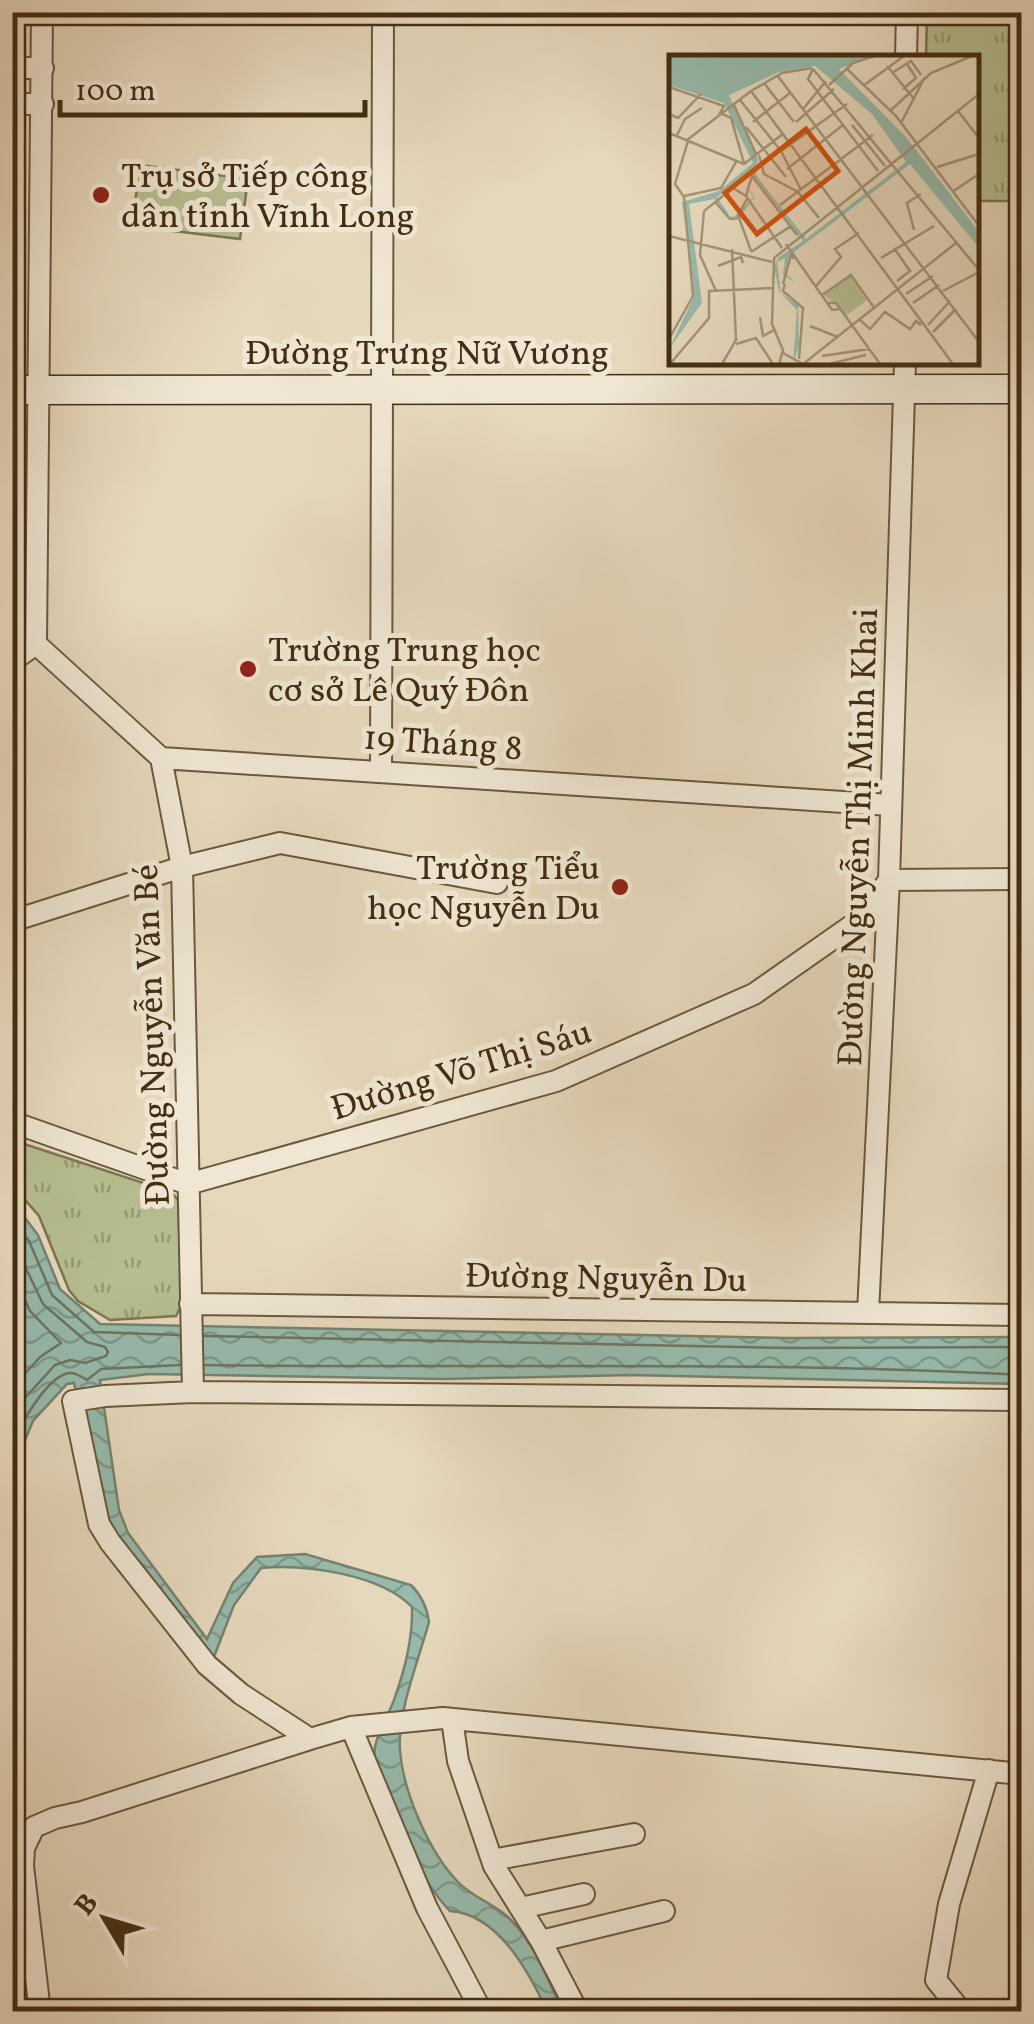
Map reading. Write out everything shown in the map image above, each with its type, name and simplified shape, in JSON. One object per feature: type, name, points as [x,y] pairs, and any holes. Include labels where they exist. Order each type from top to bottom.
[{"type":"main road","name":"Đường Trưng Nữ Vương","points":[[26,390],[382,390],[905,376],[1022,389]]},
{"type":"street","points":[[42,12],[43,104],[26,390],[36,644],[161,758]]},
{"type":"street","points":[[380,770],[383,12]]},
{"type":"street","points":[[906,55],[907,12]]},
{"type":"street","points":[[12,68],[43,68]]},
{"type":"street","points":[[12,104],[43,104]]},
{"type":"street","name":"Đường Nguyễn Thị Minh Khai","points":[[868,1313],[889,880],[905,376]]},
{"type":"street","points":[[12,661],[36,644]]},
{"type":"street","name":"19 Tháng 8","points":[[161,758],[890,804]]},
{"type":"street","name":"Đường Nguyễn Văn Bé","points":[[161,758],[182,867],[193,1385]]},
{"type":"street","points":[[12,920],[182,867],[280,843],[497,882]]},
{"type":"street","points":[[889,880],[1022,879]]},
{"type":"street","name":"Đường Võ Thị Sáu","points":[[188,1184],[556,1082],[754,994],[861,919],[889,880]]},
{"type":"street","points":[[12,1122],[188,1184]]},
{"type":"street","name":"Đường Nguyễn Du","points":[[191,1308],[1022,1315]]},
{"type":"street","points":[[310,1738],[242,1694],[207,1665],[110,1542],[99,1524],[74,1401],[193,1385],[1022,1400]]},
{"type":"street","points":[[40,2012],[23,1866],[24,1848],[34,1827],[310,1738],[357,1727],[452,1719],[1022,1774]]},
{"type":"street","points":[[452,1719],[458,1761],[492,1860],[542,1941],[578,2012]]},
{"type":"street","points":[[357,1727],[428,1908],[482,2012]]},
{"type":"street","points":[[962,2012],[936,1980],[949,1904],[989,1770]]},
{"type":"street","points":[[492,1860],[634,1834]]},
{"type":"street","points":[[521,1908],[584,1894]]},
{"type":"street","points":[[542,1941],[664,1911]]},
{"type":"green space","points":[[927,13],[1021,13],[1021,201],[979,201],[979,55],[926,55]]},
{"type":"green space","points":[[140,165],[248,179],[240,239],[132,226]]},
{"type":"green space","points":[[12,1140],[171,1192],[178,1200],[182,1304],[176,1316],[110,1320],[78,1301],[69,1290],[39,1216],[13,1186]]},
{"type":"water","points":[[13,1202],[38,1235],[60,1289],[100,1324],[789,1338],[1021,1337],[1021,1384],[631,1375],[445,1379],[149,1374],[100,1380],[119,1510],[128,1533],[207,1639],[233,1583],[257,1557],[305,1554],[411,1585],[418,1593],[429,1622],[402,1720],[400,1750],[406,1784],[428,1838],[447,1869],[464,1887],[509,1918],[533,1950],[562,2011],[547,2011],[521,1963],[497,1934],[483,1922],[450,1911],[439,1898],[400,1833],[380,1785],[375,1747],[405,1664],[412,1607],[381,1586],[362,1579],[320,1570],[261,1568],[234,1605],[212,1662],[106,1530],[74,1383],[67,1384],[33,1421],[13,1469]]},
{"type":"place","name":"Trụ sở Tiếp công dân tỉnh Vĩnh Long","points":[[101,195]]},
{"type":"place","name":"Trường Trung học cơ sở Lê Quý Đôn","points":[[248,669]]},
{"type":"place","name":"Trường Tiểu học Nguyễn Du","points":[[620,887]]}]
